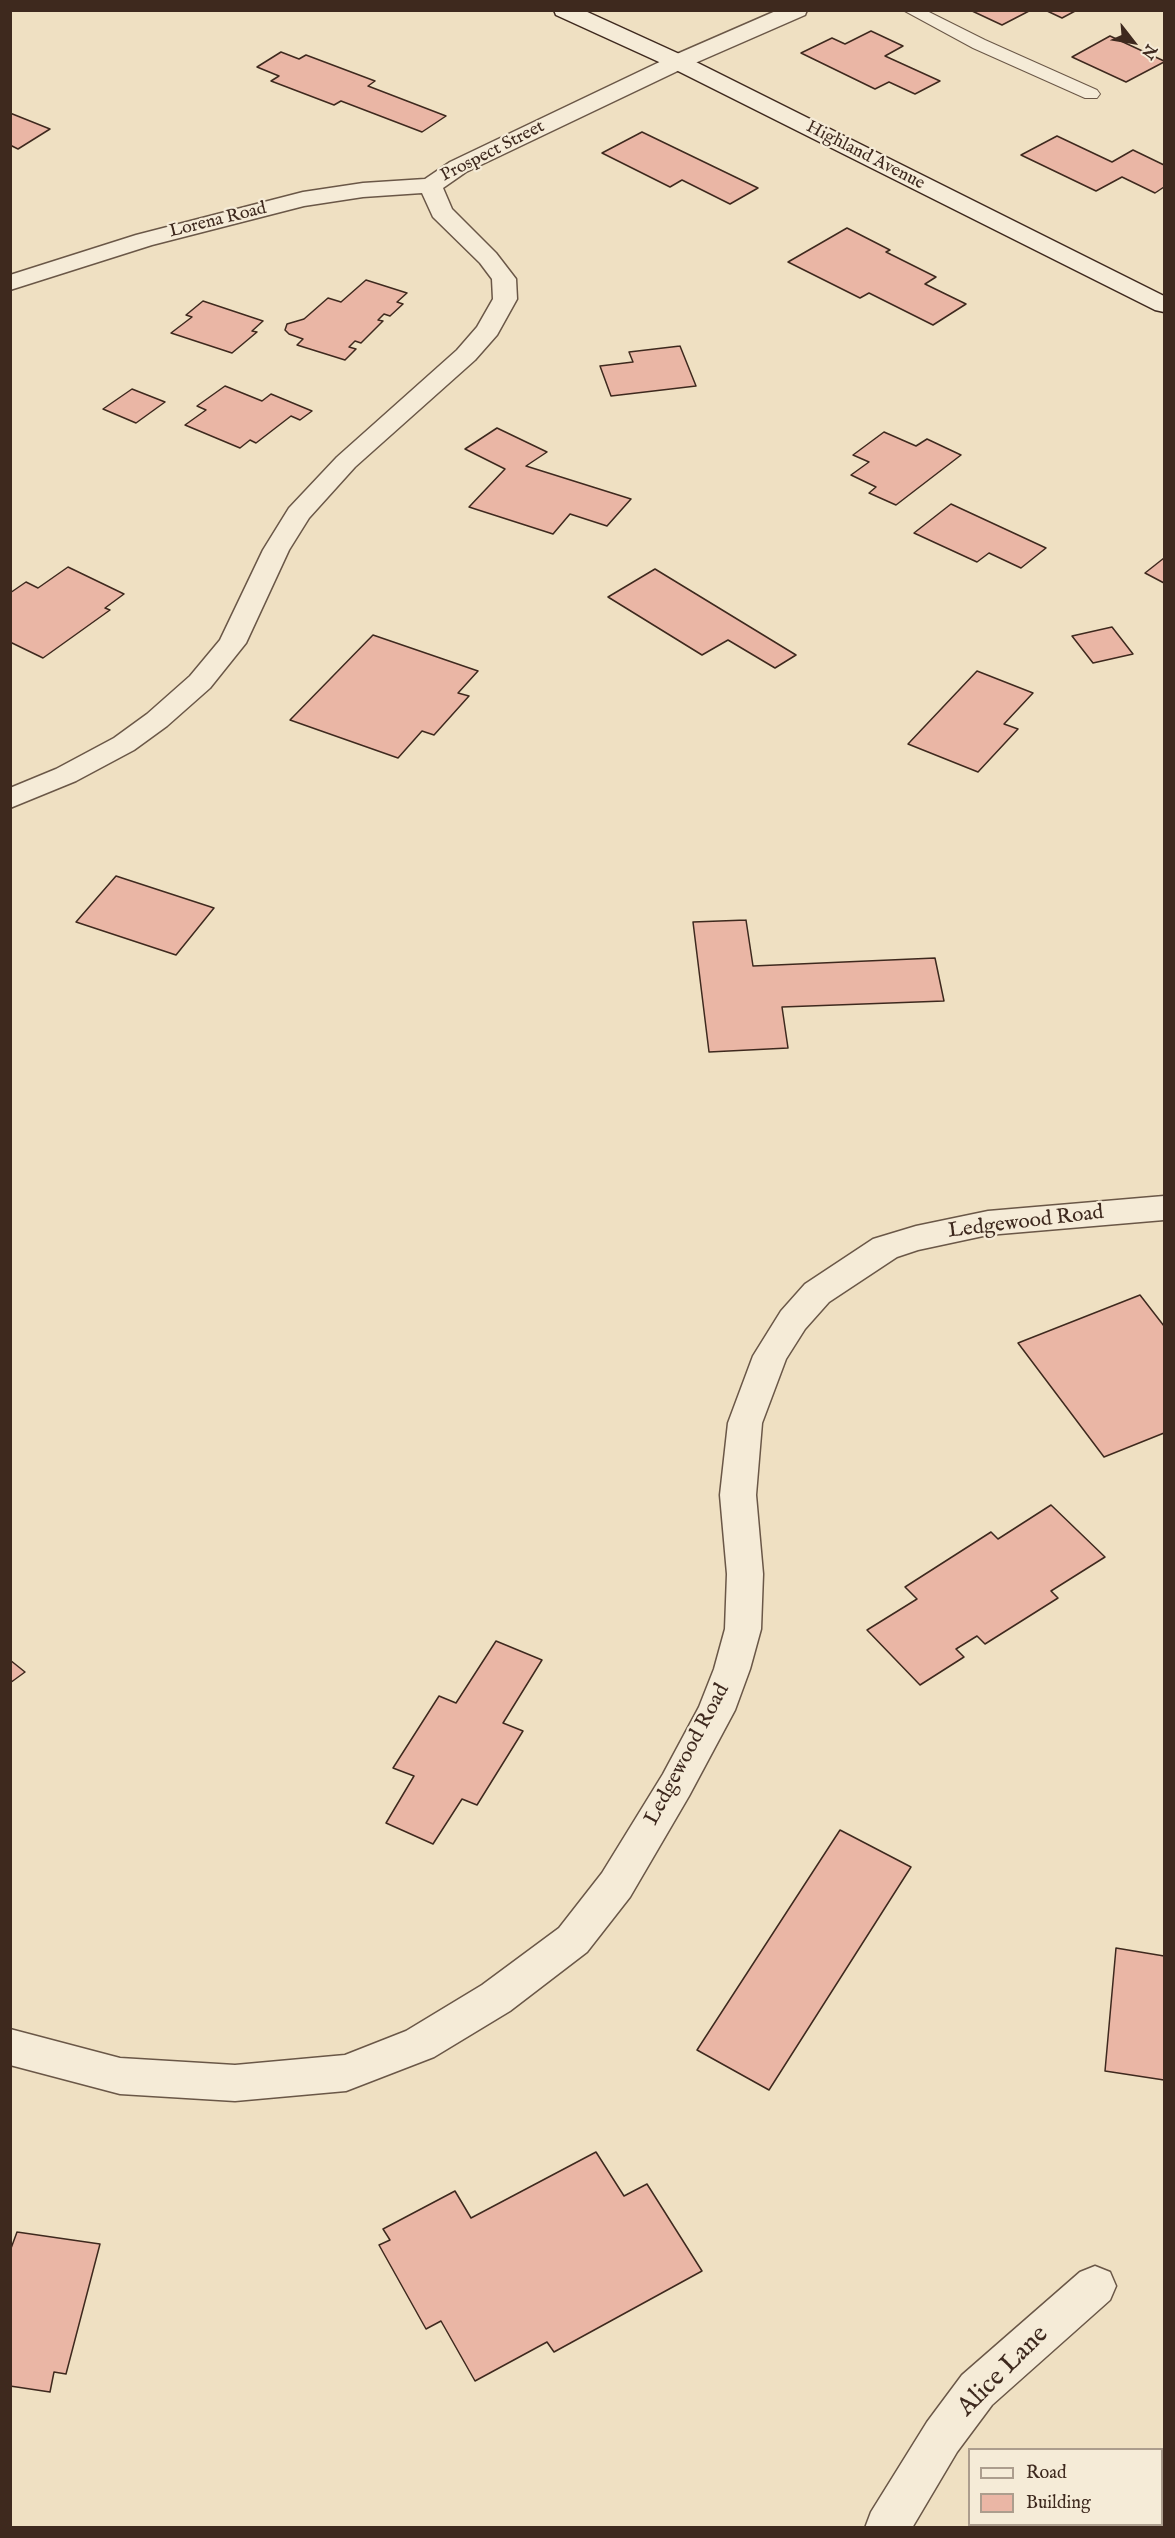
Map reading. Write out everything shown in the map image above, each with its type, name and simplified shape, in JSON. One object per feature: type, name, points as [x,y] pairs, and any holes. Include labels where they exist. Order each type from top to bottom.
[{"type":"street","name":"Highland Avenue","points":[[564,10],[678,62],[1164,305]]},
{"type":"street","name":"Prospect Street","points":[[10,799],[66,775],[124,744],[187,694],[212,669],[232,643],[286,532],[327,482],[366,442],[466,355],[488,330],[505,299],[504,279],[488,258],[441,212],[431,186],[458,167],[678,62],[797,10]]},
{"type":"street","name":"Lorena Road","points":[[10,283],[144,240],[303,199],[363,189],[431,186]]},
{"type":"street","name":"Ledgewood Road","points":[[10,2047],[120,2076],[235,2083],[346,2073],[420,2044],[496,1998],[573,1940],[616,1885],[676,1785],[716,1710],[732,1669],[743,1629],[745,1574],[738,1495],[745,1423],[770,1356],[793,1320],[817,1293],[885,1248],[916,1238],[998,1222],[1164,1208]]},
{"type":"street","name":"Alice Lane","points":[[887,2528],[942,2437],[977,2390],[1095,2286]]},
{"type":"lane","points":[[911,10],[979,44],[1091,94]]},
{"type":"building","points":[[970,10],[1031,10],[1002,25]]},
{"type":"building","points":[[1045,10],[1077,10],[1062,18]]},
{"type":"building","points":[[871,31],[903,46],[885,56],[940,81],[915,94],[889,82],[875,89],[801,53],[832,38],[845,44]]},
{"type":"building","points":[[1110,36],[1164,62],[1126,82],[1072,57]]},
{"type":"building","points":[[281,52],[299,59],[306,55],[375,81],[368,86],[446,116],[422,132],[341,101],[334,105],[271,81],[279,76],[257,67]]},
{"type":"building","points":[[10,113],[50,129],[18,149],[10,145]]},
{"type":"building","points":[[642,132],[758,188],[730,204],[682,180],[670,187],[602,153]]},
{"type":"building","points":[[1057,136],[1112,162],[1133,150],[1164,165],[1164,187],[1155,193],[1122,177],[1096,191],[1021,155]]},
{"type":"building","points":[[847,228],[890,250],[886,252],[936,277],[925,284],[966,304],[933,325],[869,293],[860,298],[788,262]]},
{"type":"building","points":[[366,280],[407,293],[397,302],[403,304],[390,316],[384,314],[378,320],[383,321],[361,343],[355,341],[349,347],[356,349],[345,360],[297,345],[303,339],[285,330],[287,324],[304,319],[328,298],[341,302]]},
{"type":"building","points":[[203,301],[263,321],[252,331],[257,332],[232,353],[171,333],[192,317],[186,315]]},
{"type":"building","points":[[680,346],[696,386],[611,396],[600,366],[633,362],[629,352]]},
{"type":"building","points":[[225,386],[262,401],[271,394],[312,411],[300,420],[291,416],[256,443],[250,440],[240,448],[185,425],[206,410],[197,406]]},
{"type":"building","points":[[132,389],[165,402],[136,423],[103,409]]},
{"type":"building","points":[[497,428],[547,452],[526,466],[631,499],[607,526],[570,514],[553,534],[469,507],[505,469],[465,449]]},
{"type":"building","points":[[884,432],[916,446],[927,439],[961,455],[896,505],[869,493],[876,487],[851,475],[869,462],[853,455]]},
{"type":"building","points":[[951,504],[1046,548],[1021,568],[989,553],[977,562],[914,533]]},
{"type":"building","points":[[1164,558],[1164,583],[1145,573]]},
{"type":"building","points":[[68,567],[124,594],[105,608],[110,610],[43,658],[10,642],[10,593],[26,582],[38,588]]},
{"type":"building","points":[[655,569],[796,655],[775,668],[728,640],[702,655],[608,597]]},
{"type":"building","points":[[1112,627],[1133,654],[1093,663],[1072,636]]},
{"type":"building","points":[[373,635],[478,671],[458,693],[469,696],[434,735],[422,731],[398,758],[290,720]]},
{"type":"building","points":[[977,671],[1033,693],[1004,724],[1018,729],[978,772],[908,744]]},
{"type":"building","points":[[116,876],[214,908],[176,955],[76,922]]},
{"type":"building","points":[[746,920],[753,966],[935,958],[944,1001],[782,1007],[788,1048],[709,1052],[693,922]]},
{"type":"building","points":[[1140,1295],[1164,1326],[1164,1433],[1104,1457],[1018,1343]]},
{"type":"building","points":[[1051,1505],[1105,1557],[1051,1591],[1058,1598],[985,1644],[977,1636],[956,1649],[964,1657],[920,1685],[867,1630],[917,1599],[905,1587],[991,1532],[998,1539]]},
{"type":"building","points":[[496,1641],[542,1660],[503,1723],[523,1731],[477,1805],[462,1799],[433,1844],[386,1823],[414,1776],[393,1768],[439,1696],[456,1703]]},
{"type":"building","points":[[10,1660],[25,1672],[10,1683]]},
{"type":"building","points":[[840,1830],[911,1867],[769,2090],[697,2050]]},
{"type":"building","points":[[1116,1948],[1164,1956],[1164,2080],[1105,2071]]},
{"type":"building","points":[[596,2152],[624,2196],[647,2184],[702,2271],[554,2352],[547,2342],[475,2381],[441,2321],[426,2329],[379,2245],[390,2240],[383,2229],[455,2191],[471,2218]]},
{"type":"building","points":[[17,2232],[100,2244],[66,2374],[54,2372],[50,2392],[10,2386],[10,2251]]}]
